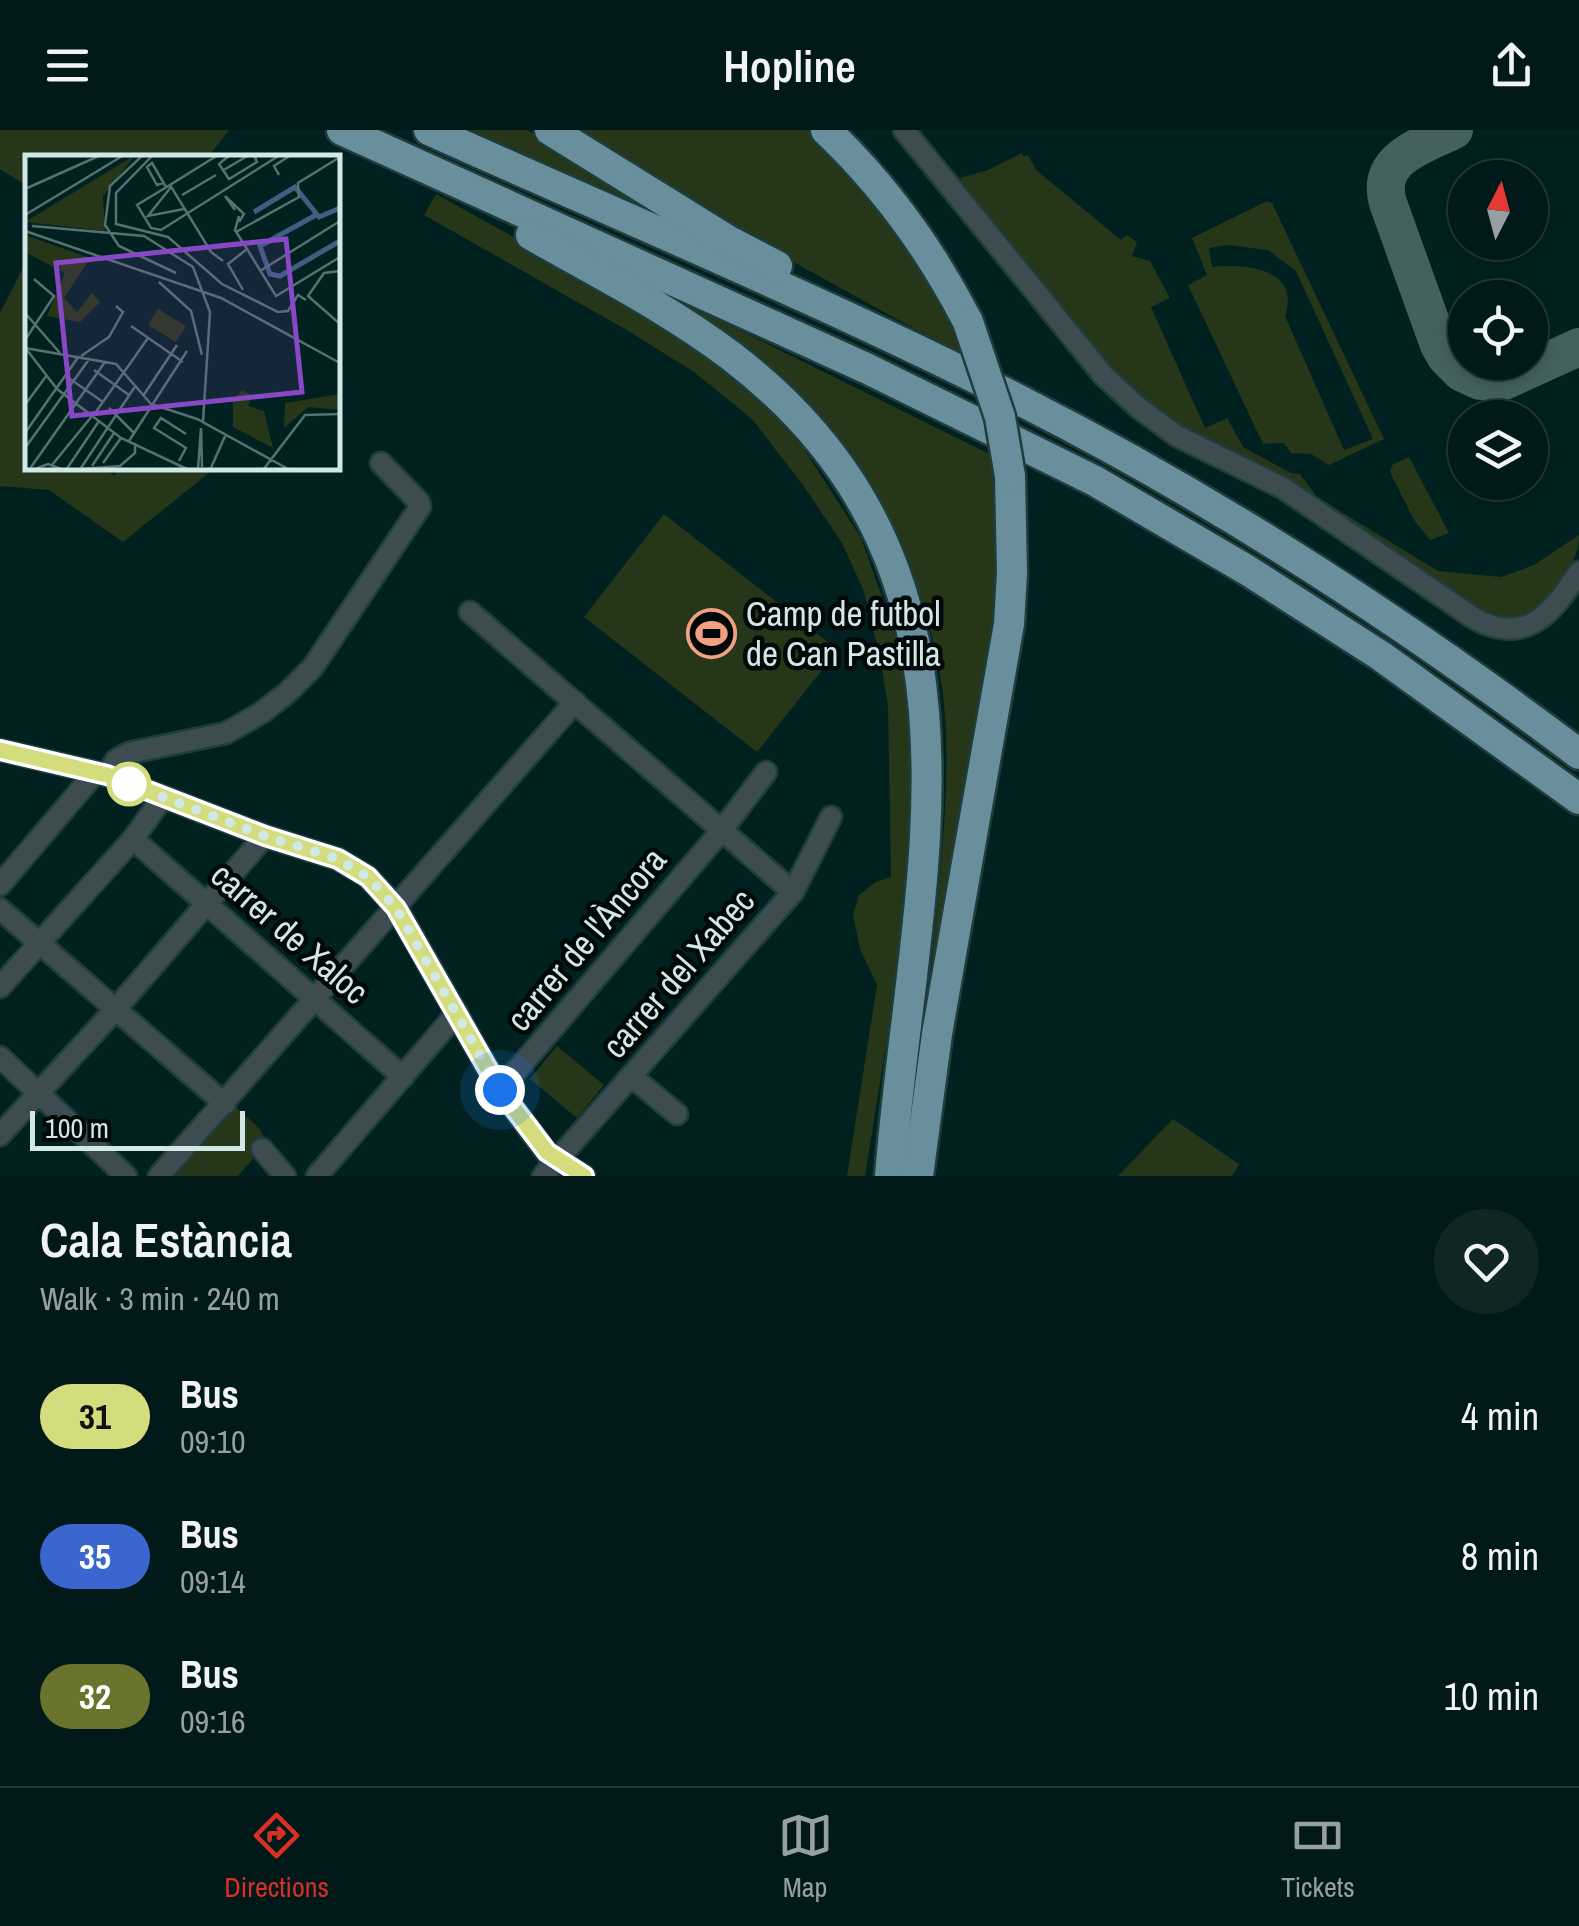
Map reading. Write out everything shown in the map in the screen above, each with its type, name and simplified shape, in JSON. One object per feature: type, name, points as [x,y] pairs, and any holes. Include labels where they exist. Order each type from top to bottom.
[{"type":"highway","points":[[342,130],[868,369],[1082,474],[1248,570],[1354,638],[1579,799]]},
{"type":"highway","points":[[429,130],[912,348],[1061,422],[1234,519],[1431,646],[1579,754]]},
{"type":"highway","points":[[550,130],[729,240],[864,312],[912,348]]},
{"type":"highway","points":[[826,130],[900,212],[928,251],[968,322],[1000,417],[1010,476],[1009,624],[937,1034],[920,1169]]},
{"type":"highway","points":[[455,183],[470,201],[671,316],[731,356],[818,440],[867,514],[900,592],[920,658],[928,731],[929,791],[922,902],[890,1176]]},
{"type":"highway","points":[[880,1176],[894,1118]]},
{"type":"street","points":[[904,130],[1104,376],[1168,430],[1206,453],[1283,488],[1490,626],[1514,628],[1543,618],[1557,605],[1579,572]]},
{"type":"street","points":[[0,885],[116,760],[130,753],[226,733],[262,713],[313,667],[420,507],[382,463]]},
{"type":"street","points":[[470,612],[792,892]]},
{"type":"street","points":[[159,1176],[575,702]]},
{"type":"street","points":[[0,750],[101,774],[338,859],[368,877],[396,908],[500,1090],[547,1152],[584,1176]]},
{"type":"street","name":"carrer de l'Àncora","points":[[500,1090],[722,830],[766,772]]},
{"type":"street","points":[[0,987],[132,839],[163,797]]},
{"type":"street","name":"carrer del Xabec","points":[[558,1160],[792,892],[831,818]]},
{"type":"street","points":[[0,1135],[116,1010],[265,836]]},
{"type":"street","name":"carrer de Xaloc","points":[[132,839],[403,1077]]},
{"type":"street","points":[[0,909],[224,1104]]},
{"type":"street","points":[[317,1176],[458,1013]]},
{"type":"street","points":[[0,1057],[126,1176]]},
{"type":"street","points":[[630,1076],[677,1114]]},
{"type":"street","points":[[262,1149],[285,1176]]},
{"type":"street","points":[[543,1176],[558,1160]]},
{"type":"green space","points":[[0,130],[229,130],[210,155],[25,155],[25,185],[0,169]]},
{"type":"green space","points":[[464,130],[527,130],[728,251]]},
{"type":"green space","points":[[568,130],[807,130],[915,253],[944,299],[965,357],[790,260]]},
{"type":"green space","points":[[1022,153],[1024,157],[1028,155],[1036,170],[1121,240],[1127,235],[1137,242],[1132,256],[1150,261],[1170,298],[1151,307],[1205,428],[1227,418],[1243,447],[1300,474],[1317,497],[1438,571],[1501,577],[1534,565],[1579,535],[1574,558],[1554,590],[1537,607],[1518,617],[1481,612],[1202,443],[1126,387],[976,207],[979,205],[960,178],[988,170]]},
{"type":"green space","points":[[436,194],[566,266],[723,368],[765,405],[804,449],[861,538],[894,631],[912,708],[912,882],[865,1176],[847,1176],[877,985],[860,949],[853,915],[859,895],[891,877],[888,705],[863,589],[842,543],[752,419],[694,372],[625,329],[424,215]]},
{"type":"green space","points":[[1267,201],[1272,203],[1384,439],[1329,465],[1311,454],[1291,453],[1284,443],[1263,444],[1188,285],[1207,275],[1192,238]],"holes":[[[1228,245],[1268,250],[1296,271],[1373,439],[1344,450],[1285,316],[1288,300],[1277,278],[1253,268],[1212,267],[1209,248]]]},
{"type":"green space","points":[[25,264],[25,470],[108,470],[114,476],[120,470],[213,470],[123,542],[49,490],[0,486],[0,313]]},
{"type":"green space","points":[[641,281],[991,455],[998,478],[1000,615],[937,994],[929,992],[944,831],[946,734],[942,685],[917,586],[873,494],[845,451],[813,413],[746,352]]},
{"type":"green space","points":[[1409,457],[1449,533],[1430,540],[1414,520],[1390,472],[1393,464]]},
{"type":"green space","name":"Camp de futbol de Can Pastilla","points":[[664,514],[838,650],[757,752],[584,617]]},
{"type":"green space","points":[[557,1046],[604,1085],[577,1118],[530,1079]]},
{"type":"green space","points":[[234,1106],[259,1128],[267,1143],[238,1176],[159,1176]]},
{"type":"green space","points":[[1173,1119],[1239,1164],[1232,1176],[1118,1176]]},
{"type":"taxiway","points":[[1454,130],[1404,156],[1388,175],[1386,188],[1439,345],[1461,372],[1480,381],[1504,381],[1579,347]]},
{"type":"bus line","name":"31","points":[[0,750],[107,775],[265,836],[338,859],[368,877],[396,908],[500,1090],[547,1152],[584,1176]]},
{"type":"place","name":"Camp de futbol de Can Pastilla","points":[[711,633]]},
{"type":"route","points":[[129,784],[265,836],[338,859],[368,877],[396,908],[500,1090]]}]
